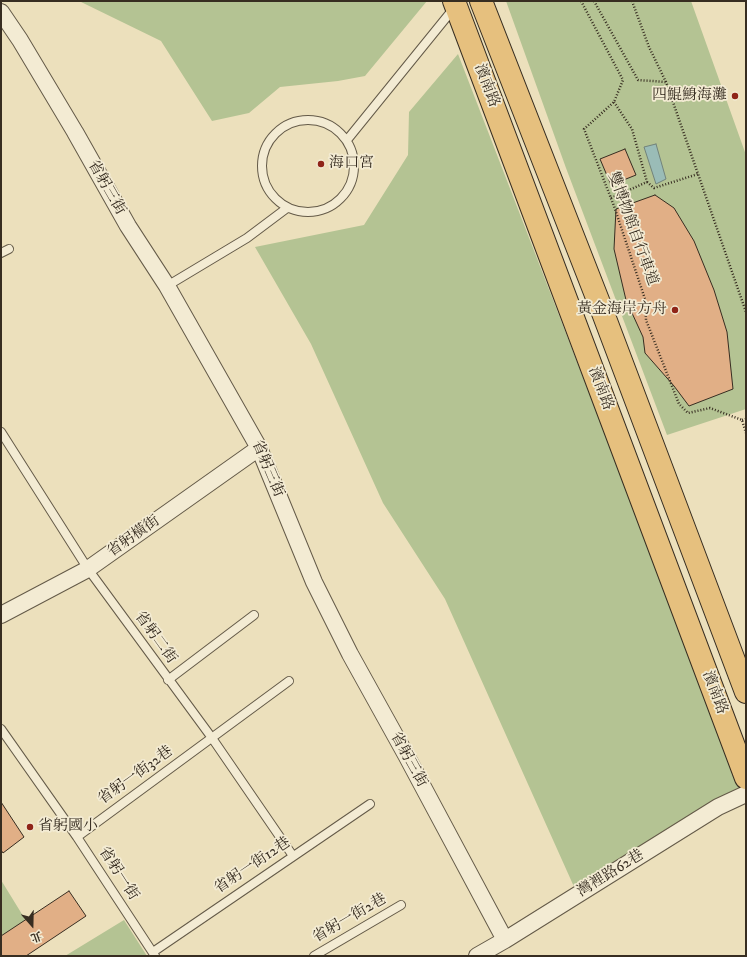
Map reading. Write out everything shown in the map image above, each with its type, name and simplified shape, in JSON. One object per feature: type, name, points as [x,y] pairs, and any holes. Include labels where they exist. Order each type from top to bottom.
[{"type":"main road","name":"濱南路","points":[[481,1],[603,313],[746,692]]},
{"type":"main road","name":"濱南路","points":[[455,3],[746,778]]},
{"type":"street","name":"省躬三街","points":[[1,12],[20,40],[75,132],[128,226],[167,286],[260,448],[317,589],[350,654],[410,762],[505,940]]},
{"type":"street","name":"省躬橫街","points":[[1,615],[88,569],[260,448]]},
{"type":"street","name":"灣裡路62巷","points":[[478,956],[718,808],[746,794]]},
{"type":"lane","points":[[347,140],[455,3]]},
{"type":"lane","points":[[314,119],[332,126],[347,140],[355,165],[348,190],[329,208],[304,213],[287,208],[266,188],[261,168],[264,149],[276,132],[293,121],[314,119]]},
{"type":"lane","points":[[167,286],[248,238],[287,208]]},
{"type":"lane","name":"省躬二街","points":[[1,432],[88,569],[212,738],[293,856]]},
{"type":"lane","points":[[168,680],[254,615]]},
{"type":"lane","name":"省躬一街32巷","points":[[77,837],[289,681]]},
{"type":"lane","name":"省躬一街","points":[[1,729],[77,837],[154,954]]},
{"type":"lane","name":"省躬一街12巷","points":[[154,954],[293,856],[370,804]]},
{"type":"lane","name":"省躬一街2巷","points":[[314,956],[401,905]]},
{"type":"path","name":"雙博物館自行車道","points":[[581,1],[624,80],[614,102],[584,130],[611,198],[646,299],[646,320],[679,404],[688,413],[710,408],[742,420]]},
{"type":"path","points":[[594,1],[638,80],[666,82]]},
{"type":"path","points":[[632,1],[649,47],[666,82],[746,312]]},
{"type":"path","points":[[614,102],[632,129],[647,182],[654,188],[698,174]]},
{"type":"path","points":[[611,198],[647,182]]},
{"type":"path","points":[[746,418],[742,420],[746,433]]},
{"type":"green space","points":[[79,1],[427,1],[365,76],[338,81],[280,87],[249,113],[212,121],[161,41]]},
{"type":"green space","points":[[506,1],[691,1],[746,155],[746,409],[667,435],[566,168]]},
{"type":"green space","points":[[458,54],[741,786],[575,889],[445,599],[383,503],[311,344],[255,247],[364,225],[408,155],[409,112]]},
{"type":"green space","points":[[1,880],[28,924],[1,940]]},
{"type":"green space","points":[[124,920],[147,956],[65,956]]},
{"type":"water","points":[[656,144],[666,179],[656,184],[644,147]]},
{"type":"building","points":[[625,149],[636,175],[611,185],[600,159]]},
{"type":"building","name":"黃金海岸方舟","points":[[655,195],[674,208],[694,241],[714,290],[727,332],[733,389],[689,406],[674,386],[645,353],[643,337],[626,300],[614,249],[616,209]]},
{"type":"building","points":[[1,802],[24,837],[3,853],[1,850]]},
{"type":"building","points":[[69,891],[86,916],[26,956],[1,956],[1,936]]},
{"type":"place","name":"四鯤鯓海灘","points":[[735,96]]},
{"type":"place","name":"海口宮","points":[[321,164]]},
{"type":"place","name":"黃金海岸方舟","points":[[675,310]]},
{"type":"place","name":"省躬國小","points":[[30,827]]}]
